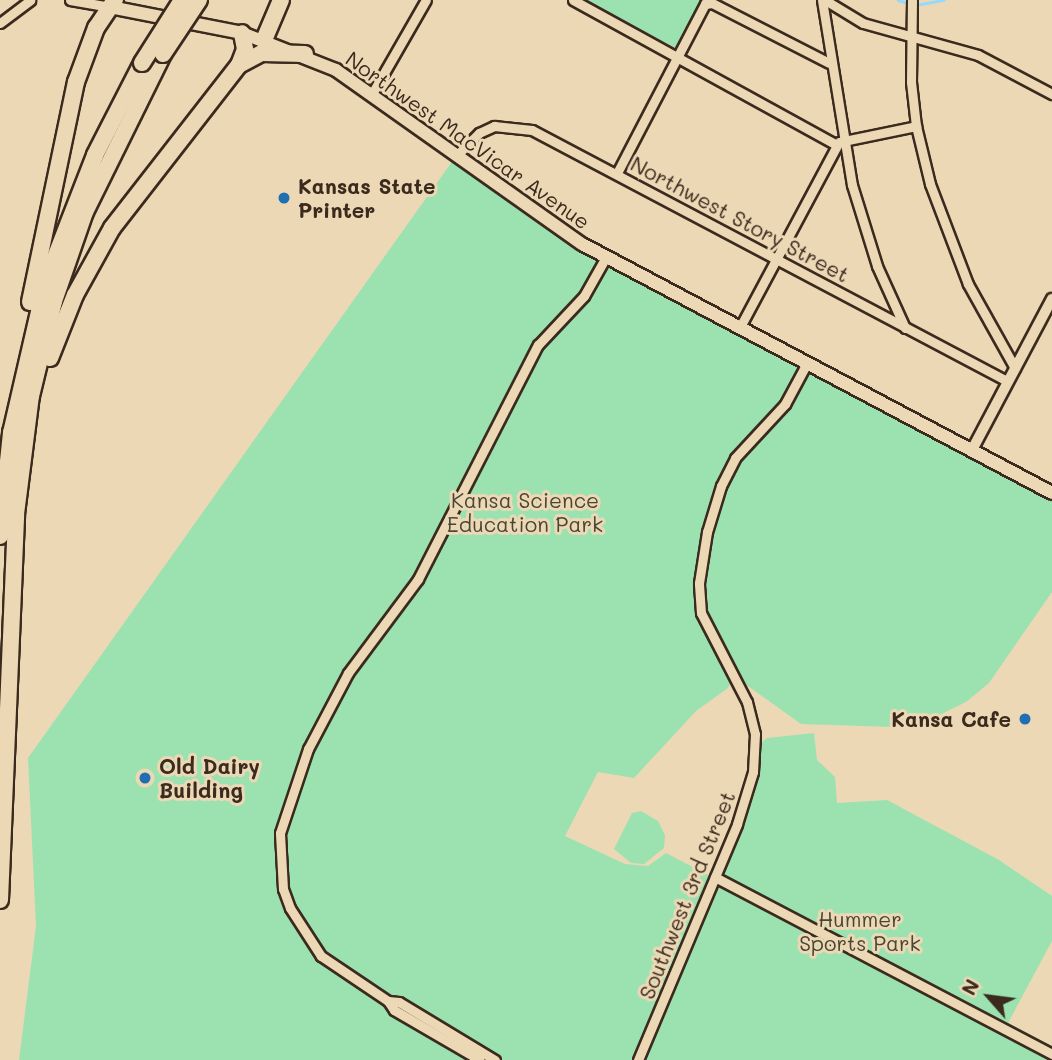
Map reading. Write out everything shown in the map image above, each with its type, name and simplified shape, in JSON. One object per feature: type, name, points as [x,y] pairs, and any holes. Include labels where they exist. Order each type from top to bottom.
[{"type":"highway","points":[[17,397],[36,315],[71,210],[142,63],[182,0]]},
{"type":"highway","points":[[0,901],[20,465],[41,350],[69,254],[107,161],[163,54],[199,0]]},
{"type":"highway","points":[[264,40],[281,0]]},
{"type":"highway","points":[[0,536],[22,342],[74,92],[96,28],[113,3]]},
{"type":"highway","points":[[20,465],[56,340],[87,271],[128,206],[239,65],[245,49],[242,33]]},
{"type":"highway","points":[[239,65],[262,53],[305,54]]},
{"type":"main road","name":"Northwest MacVicar Avenue","points":[[113,3],[242,33],[305,54],[373,92],[515,200],[606,257],[1052,493]]},
{"type":"street","points":[[0,23],[30,0]]},
{"type":"street","name":"Northwest MacVicar Avenue","points":[[69,0],[113,3]]},
{"type":"street","points":[[373,92],[426,0]]},
{"type":"street","points":[[573,0],[840,142],[916,126]]},
{"type":"street","points":[[824,0],[863,23],[978,54],[1052,94]]},
{"type":"street","points":[[824,0],[840,142],[877,266],[905,328]]},
{"type":"street","points":[[912,0],[910,34],[916,126],[950,241],[1015,368]]},
{"type":"street","points":[[617,173],[706,2],[829,63]]},
{"type":"street","name":"Northwest Story Street","points":[[456,156],[486,129],[508,124],[532,130],[1007,381]]},
{"type":"street","points":[[740,327],[840,142]]},
{"type":"street","points":[[480,1060],[394,1010],[388,1001],[338,970],[307,938],[283,889],[280,833],[309,749],[348,673],[418,579],[538,345],[584,296],[606,257]]},
{"type":"street","points":[[971,450],[1052,299]]},
{"type":"street","name":"Southwest 3rd Street","points":[[638,1060],[748,796],[755,741],[747,702],[701,613],[701,562],[721,486],[735,458],[785,404],[807,363]]},
{"type":"street","points":[[715,877],[1052,1054]]},
{"type":"street","points":[[388,1001],[399,1002],[495,1060]]},
{"type":"green space","points":[[580,0],[702,0],[676,48]]},
{"type":"green space","name":"Kansa Science Education Park","points":[[456,156],[606,257],[1052,493],[1052,592],[989,683],[966,702],[929,720],[892,727],[801,724],[734,676],[728,688],[696,711],[634,778],[598,772],[565,836],[625,864],[648,866],[666,853],[710,876],[632,1060],[19,1060],[36,926],[28,758]]},
{"type":"green space","name":"Hummer Sports Park","points":[[814,733],[817,760],[835,777],[837,803],[887,800],[999,860],[1052,896],[1052,941],[1008,1023],[1052,1046],[1052,1060],[644,1060],[751,803],[761,743],[767,738]]},
{"type":"green space","points":[[641,811],[658,821],[665,835],[664,848],[644,864],[631,863],[614,849],[632,813]]},
{"type":"waterway","points":[[898,0],[915,5],[944,0]]},
{"type":"place","name":"Kansas State Printer","points":[[284,198]]},
{"type":"place","name":"Kansa Cafe","points":[[1025,719]]},
{"type":"place","name":"Old Dairy Building","points":[[145,778]]}]
